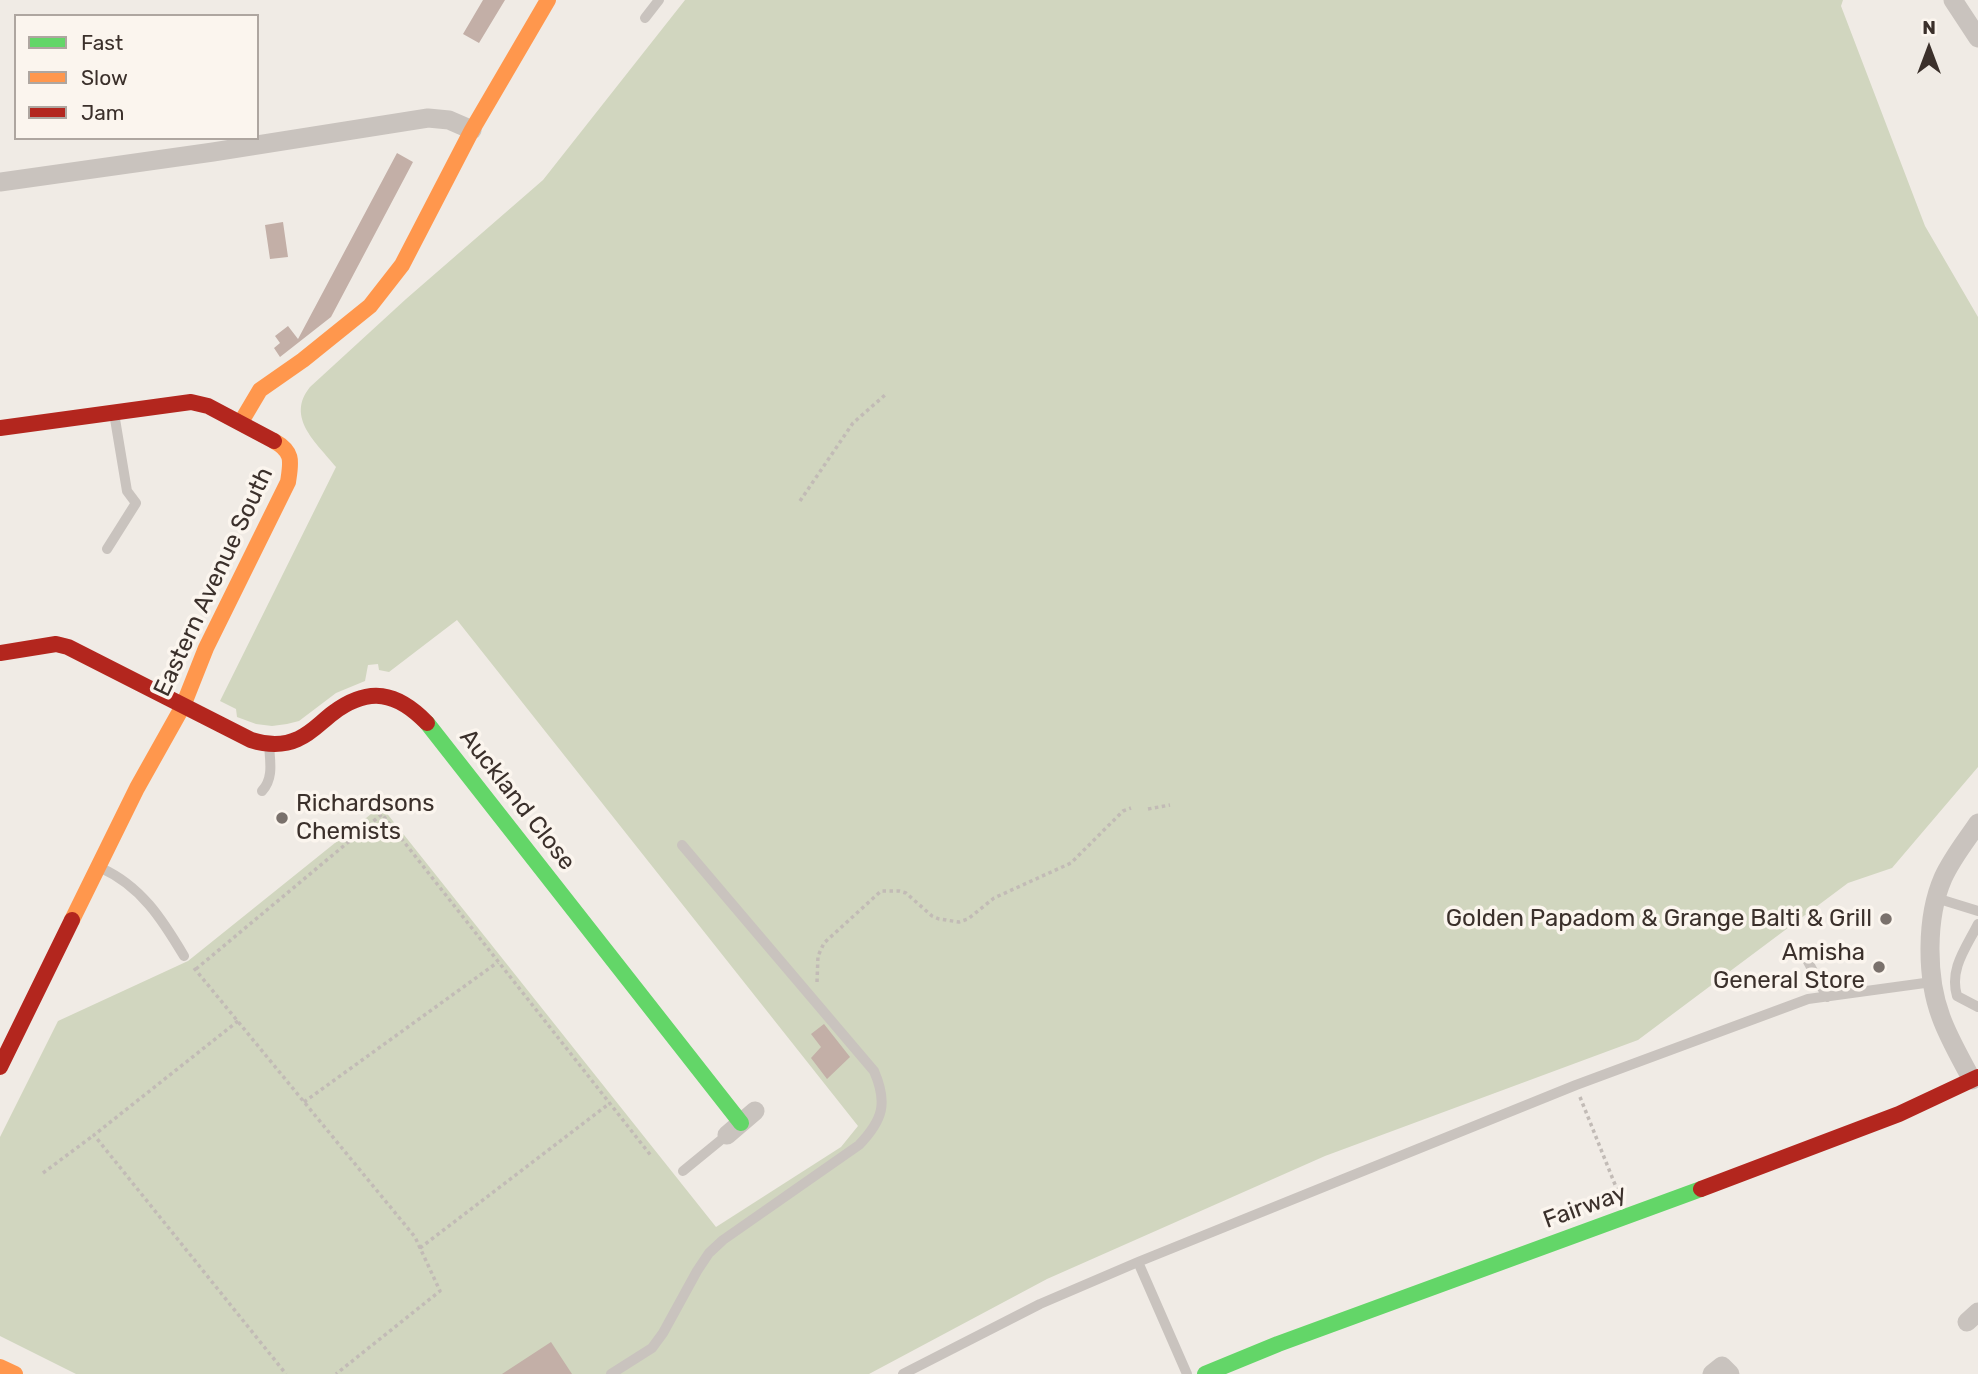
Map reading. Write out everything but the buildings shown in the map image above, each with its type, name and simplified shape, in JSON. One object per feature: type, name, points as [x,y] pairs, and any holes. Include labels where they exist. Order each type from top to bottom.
[{"type":"street","points":[[241,422],[260,390],[303,360],[381,294],[402,265],[472,130],[548,0]]},
{"type":"street","points":[[1953,0],[1978,38]]},
{"type":"street","points":[[0,182],[428,118],[449,120],[472,130]]},
{"type":"street","name":"Eastern Avenue South","points":[[0,428],[191,402],[208,406],[283,446],[290,456],[291,471],[206,648],[183,706],[97,866],[0,1068]]},
{"type":"street","points":[[0,653],[56,644],[68,647],[251,740],[269,745]]},
{"type":"street","name":"Auckland Close","points":[[269,745],[291,742],[302,737],[337,709],[360,698],[384,695],[409,704],[427,723],[741,1123]]},
{"type":"street","points":[[1975,1079],[1941,1017],[1932,982],[1931,932],[1936,898],[1952,860],[1978,823]]},
{"type":"street","name":"Fairway","points":[[1205,1374],[1278,1344],[1875,1123],[1975,1079]]},
{"type":"street","points":[[1712,1374],[1722,1366],[1730,1374]]},
{"type":"street","points":[[0,1367],[15,1374]]},
{"type":"lane","points":[[645,18],[659,0]]},
{"type":"lane","points":[[107,549],[136,503],[127,491],[114,412]]},
{"type":"lane","points":[[262,791],[270,776],[269,745]]},
{"type":"lane","points":[[611,1374],[652,1348],[709,1254],[723,1240],[859,1144],[873,1130],[881,1114],[883,1101],[874,1071],[682,845]]},
{"type":"lane","points":[[97,866],[117,875],[148,902],[163,920],[184,956]]},
{"type":"lane","points":[[1936,898],[1978,911]]},
{"type":"lane","points":[[1978,924],[1955,970],[1954,985],[1957,996],[1978,1007]]},
{"type":"lane","points":[[1807,958],[1827,997]]},
{"type":"lane","points":[[903,1374],[1040,1304],[1576,1085],[1808,999],[1932,982]]},
{"type":"lane","points":[[683,1171],[741,1123]]},
{"type":"lane","points":[[1138,1262],[1187,1374]]},
{"type":"path","points":[[800,501],[853,423],[884,395]]},
{"type":"path","points":[[1148,809],[1170,805]]},
{"type":"path","points":[[817,988],[818,956],[824,943],[881,891],[906,893],[932,916],[959,922],[968,919],[994,898],[1071,863],[1123,811],[1131,808]]},
{"type":"path","points":[[196,970],[382,814],[652,1157]]},
{"type":"path","points":[[184,956],[415,1237],[440,1291],[336,1374]]},
{"type":"path","points":[[304,1102],[498,962]]},
{"type":"path","points":[[43,1172],[238,1021]]},
{"type":"path","points":[[1576,1085],[1627,1216]]},
{"type":"path","points":[[420,1248],[610,1103]]},
{"type":"path","points":[[94,1135],[286,1374]]},
{"type":"green space","points":[[685,0],[1843,0],[1841,6],[1925,226],[1978,317],[1978,767],[1892,868],[1848,883],[1638,1040],[1325,1156],[1047,1279],[869,1374],[76,1374],[0,1336],[0,1137],[58,1021],[188,961],[381,806],[716,1227],[841,1147],[858,1126],[457,620],[389,672],[379,670],[378,664],[368,665],[365,681],[336,693],[299,721],[272,726],[256,724],[237,717],[236,709],[220,701],[336,467],[306,430],[302,420],[303,398],[310,387],[543,180]]},
{"type":"traffic: fast","points":[[427,723],[741,1123]]},
{"type":"traffic: fast","points":[[1205,1374],[1278,1344],[1701,1189]]},
{"type":"traffic: slow","points":[[241,422],[260,390],[303,360],[370,306],[402,265],[472,130],[548,0]]},
{"type":"traffic: slow","points":[[72,920],[137,788],[183,706],[206,648],[288,482],[290,458],[285,449],[274,441]]},
{"type":"traffic: slow","points":[[0,1367],[15,1374]]},
{"type":"traffic: jam","points":[[0,428],[191,402],[208,406],[274,441]]},
{"type":"traffic: jam","points":[[0,653],[56,644],[68,647],[251,740],[263,743],[281,744],[298,739],[346,704],[371,696],[394,699],[427,723]]},
{"type":"traffic: jam","points":[[0,1067],[72,920]]},
{"type":"traffic: jam","points":[[1701,1189],[1899,1114],[1978,1077]]},
{"type":"place","name":"Richardsons Chemists","points":[[282,818]]},
{"type":"place","name":"Golden Papadom & Grange Balti & Grill","points":[[1886,919]]},
{"type":"place","name":"Amisha General Store","points":[[1879,967]]}]
